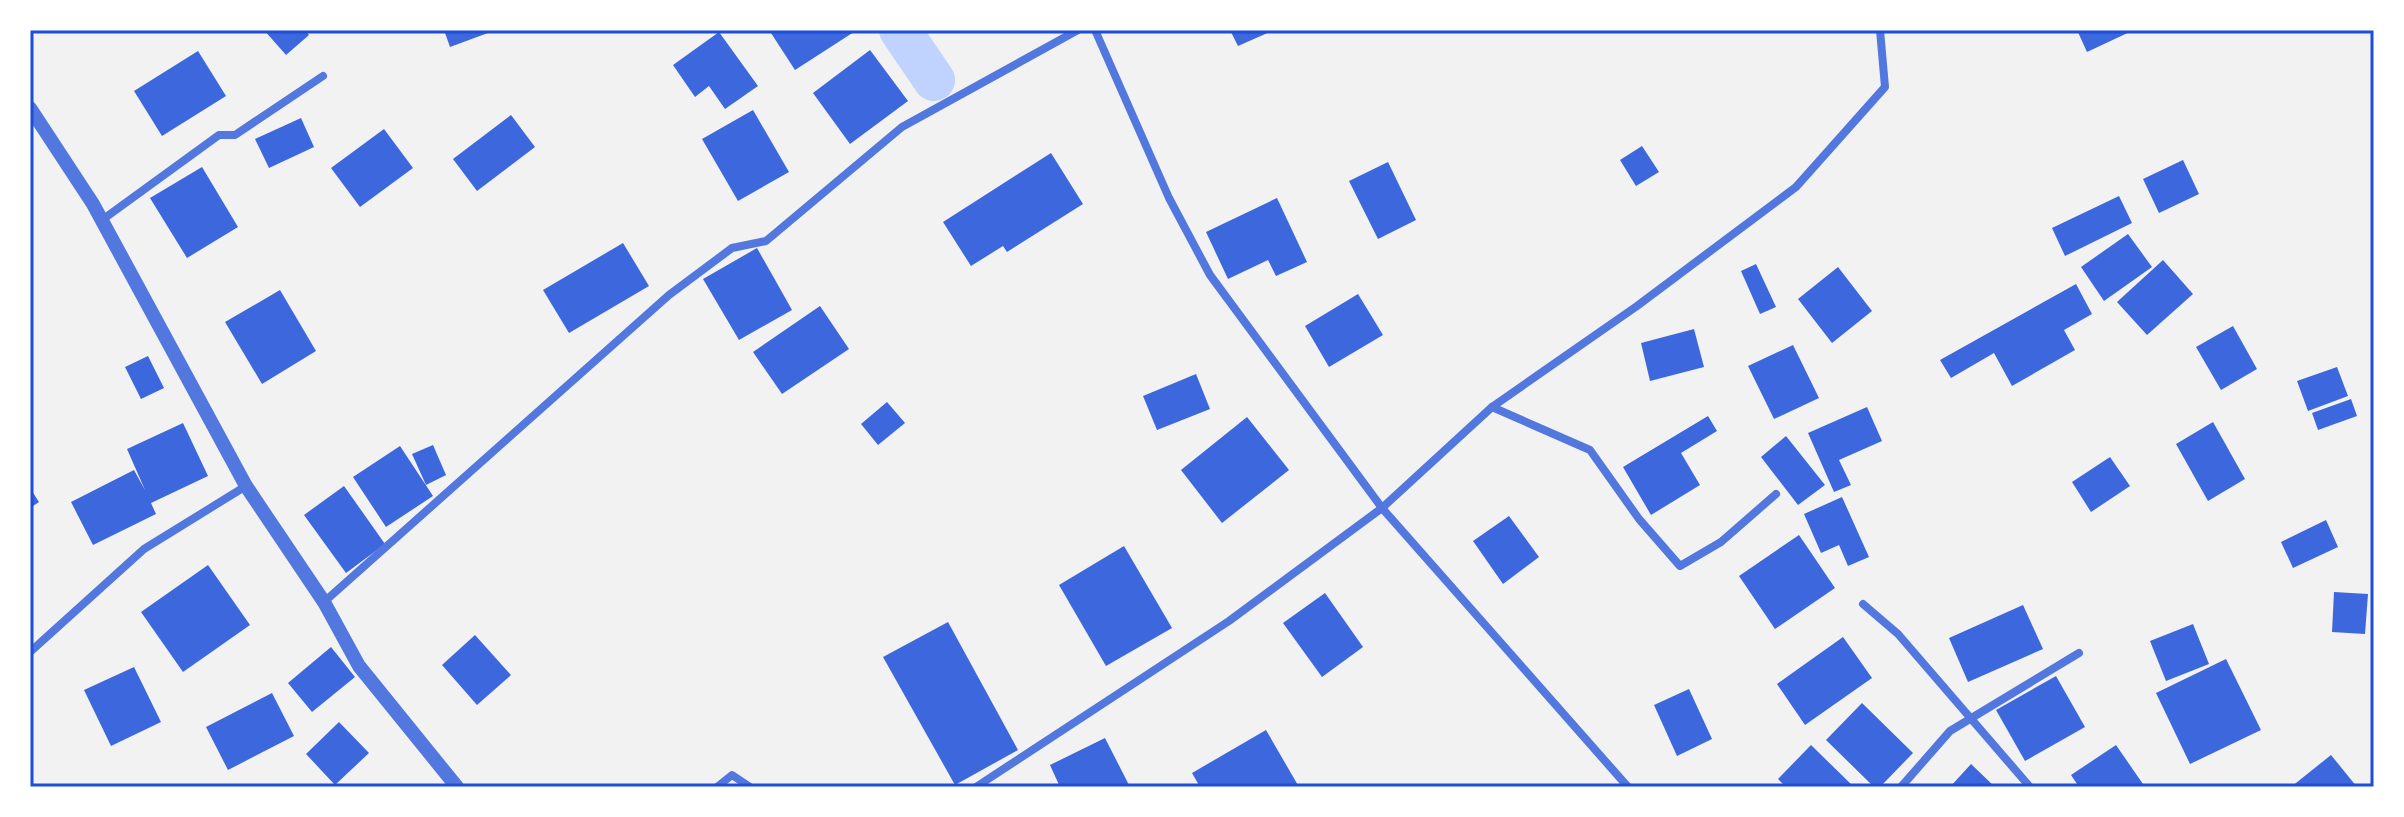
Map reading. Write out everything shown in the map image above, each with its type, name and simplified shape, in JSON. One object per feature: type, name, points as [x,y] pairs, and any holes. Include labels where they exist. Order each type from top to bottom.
[{"type":"street","points":[[324,602],[669,295],[732,248],[766,241],[902,127],[1078,30]]},
{"type":"street","points":[[1095,30],[1169,198],[1210,275],[1382,508],[1628,787]]},
{"type":"street","points":[[976,787],[1229,621],[1382,508],[1492,407],[1637,306],[1796,187],[1885,87],[1880,30]]},
{"type":"street","points":[[102,220],[219,135],[235,135],[323,76]]},
{"type":"street","points":[[30,108],[102,220],[246,486],[324,602],[359,666],[457,787]]},
{"type":"street","points":[[1492,407],[1590,450],[1639,519],[1680,566],[1721,542],[1776,494]]},
{"type":"street","points":[[30,652],[144,549],[246,486]]},
{"type":"street","points":[[1863,604],[1898,634],[1968,719],[2030,787]]},
{"type":"street","points":[[1901,787],[1950,731],[2079,653]]},
{"type":"street","points":[[717,787],[732,775],[750,787]]},
{"type":"building","points":[[264,30],[305,30],[309,35],[286,55]]},
{"type":"building","points":[[444,30],[496,30],[450,47]]},
{"type":"building","points":[[769,30],[857,30],[795,70]]},
{"type":"building","points":[[1230,30],[1274,30],[1238,46]]},
{"type":"building","points":[[2077,30],[2134,30],[2087,52]]},
{"type":"building","points":[[719,32],[758,86],[725,109],[709,86],[695,97],[673,65]]},
{"type":"building","points":[[870,50],[908,101],[850,144],[813,93]]},
{"type":"building","points":[[198,51],[226,96],[162,136],[134,91]]},
{"type":"building","points":[[753,110],[789,172],[738,201],[702,139]]},
{"type":"building","points":[[511,115],[535,147],[477,191],[453,159]]},
{"type":"building","points":[[301,118],[314,147],[269,168],[255,139]]},
{"type":"building","points":[[384,129],[413,168],[360,207],[331,168]]},
{"type":"building","points":[[1642,146],[1659,172],[1636,186],[1620,160]]},
{"type":"building","points":[[1051,153],[1083,204],[1007,252],[1003,246],[971,266],[943,222]]},
{"type":"building","points":[[2183,160],[2199,194],[2159,213],[2143,179]]},
{"type":"building","points":[[1388,162],[1416,220],[1378,239],[1349,181]]},
{"type":"building","points":[[202,167],[238,227],[187,258],[150,198]]},
{"type":"building","points":[[2119,196],[2132,223],[2065,256],[2052,228]]},
{"type":"building","points":[[1277,198],[1307,262],[1276,276],[1268,260],[1228,279],[1206,232]]},
{"type":"building","points":[[2128,234],[2152,267],[2104,301],[2081,267]]},
{"type":"building","points":[[623,243],[649,286],[569,333],[543,290]]},
{"type":"building","points":[[757,248],[792,310],[739,340],[703,279]]},
{"type":"building","points":[[2163,260],[2193,294],[2147,335],[2117,302]]},
{"type":"building","points":[[1756,264],[1776,307],[1760,314],[1741,271]]},
{"type":"building","points":[[1838,267],[1872,311],[1832,343],[1798,299]]},
{"type":"building","points":[[2076,284],[2092,314],[2064,330],[2075,350],[2012,386],[1994,353],[1951,378],[1940,360]]},
{"type":"building","points":[[280,290],[316,351],[262,384],[225,322]]},
{"type":"building","points":[[1358,294],[1383,335],[1329,367],[1305,326]]},
{"type":"building","points":[[820,306],[849,349],[782,394],[753,352]]},
{"type":"building","points":[[2233,326],[2257,369],[2221,390],[2196,347]]},
{"type":"building","points":[[1694,329],[1704,367],[1650,381],[1641,343]]},
{"type":"building","points":[[1793,345],[1819,398],[1774,419],[1748,366]]},
{"type":"building","points":[[148,356],[164,388],[141,399],[125,367]]},
{"type":"building","points":[[2337,367],[2348,396],[2308,411],[2297,381]]},
{"type":"building","points":[[1196,374],[1210,409],[1157,430],[1143,396]]},
{"type":"building","points":[[2351,399],[2357,416],[2318,430],[2312,413]]},
{"type":"building","points":[[887,402],[905,423],[878,445],[861,424]]},
{"type":"building","points":[[1867,407],[1882,441],[1839,460],[1851,485],[1834,492],[1808,433]]},
{"type":"building","points":[[1708,416],[1717,431],[1681,453],[1700,485],[1651,515],[1623,467]]},
{"type":"building","points":[[1247,417],[1289,470],[1222,523],[1181,470]]},
{"type":"building","points":[[2213,422],[2245,479],[2208,501],[2176,444]]},
{"type":"building","points":[[183,423],[208,476],[151,503],[156,514],[93,545],[71,502],[134,470],[145,490],[127,449]]},
{"type":"building","points":[[1786,436],[1825,485],[1798,505],[1761,457]]},
{"type":"building","points":[[433,445],[446,475],[426,485],[412,454]]},
{"type":"building","points":[[400,446],[433,496],[386,527],[353,477]]},
{"type":"building","points":[[2110,457],[2130,486],[2091,512],[2072,482]]},
{"type":"building","points":[[344,486],[385,544],[346,573],[304,515]]},
{"type":"building","points":[[30,488],[39,502],[30,508]]},
{"type":"building","points":[[1842,497],[1869,557],[1848,566],[1839,545],[1821,553],[1804,514]]},
{"type":"building","points":[[1509,516],[1539,557],[1503,584],[1473,541]]},
{"type":"building","points":[[2326,520],[2338,547],[2293,568],[2281,542]]},
{"type":"building","points":[[1799,535],[1835,588],[1775,629],[1739,576]]},
{"type":"building","points":[[1124,546],[1172,628],[1106,666],[1059,585]]},
{"type":"building","points":[[208,565],[250,625],[183,672],[141,612]]},
{"type":"building","points":[[2334,592],[2368,594],[2365,634],[2332,632]]},
{"type":"building","points":[[1325,593],[1363,647],[1322,677],[1283,623]]},
{"type":"building","points":[[2023,605],[2043,649],[1968,682],[1949,638]]},
{"type":"building","points":[[948,622],[1018,750],[955,785],[883,657]]},
{"type":"building","points":[[2193,624],[2209,664],[2166,681],[2150,641]]},
{"type":"building","points":[[475,635],[511,675],[477,705],[442,665]]},
{"type":"building","points":[[1843,637],[1872,678],[1805,725],[1777,684]]},
{"type":"building","points":[[331,647],[355,677],[312,712],[288,683]]},
{"type":"building","points":[[2226,659],[2261,730],[2190,764],[2156,693]]},
{"type":"building","points":[[134,667],[161,722],[111,746],[84,690]]},
{"type":"building","points":[[2056,676],[2085,727],[2025,761],[1996,710]]},
{"type":"building","points":[[1689,689],[1712,739],[1677,756],[1654,705]]},
{"type":"building","points":[[272,693],[294,736],[228,770],[206,727]]},
{"type":"building","points":[[1862,703],[1913,753],[1880,787],[1874,787],[1826,740]]},
{"type":"building","points":[[339,722],[369,753],[335,785],[306,754]]},
{"type":"building","points":[[1266,730],[1299,787],[1200,787],[1192,773]]},
{"type":"building","points":[[1105,738],[1130,787],[1060,787],[1050,765]]},
{"type":"building","points":[[1811,745],[1854,787],[1786,787],[1778,779]]},
{"type":"building","points":[[2116,745],[2145,787],[2079,787],[2071,775]]},
{"type":"building","points":[[2331,755],[2357,787],[2291,787]]},
{"type":"building","points":[[1971,764],[1995,787],[1950,787]]},
{"type":"waterway","points":[[900,30],[934,80]]}]
